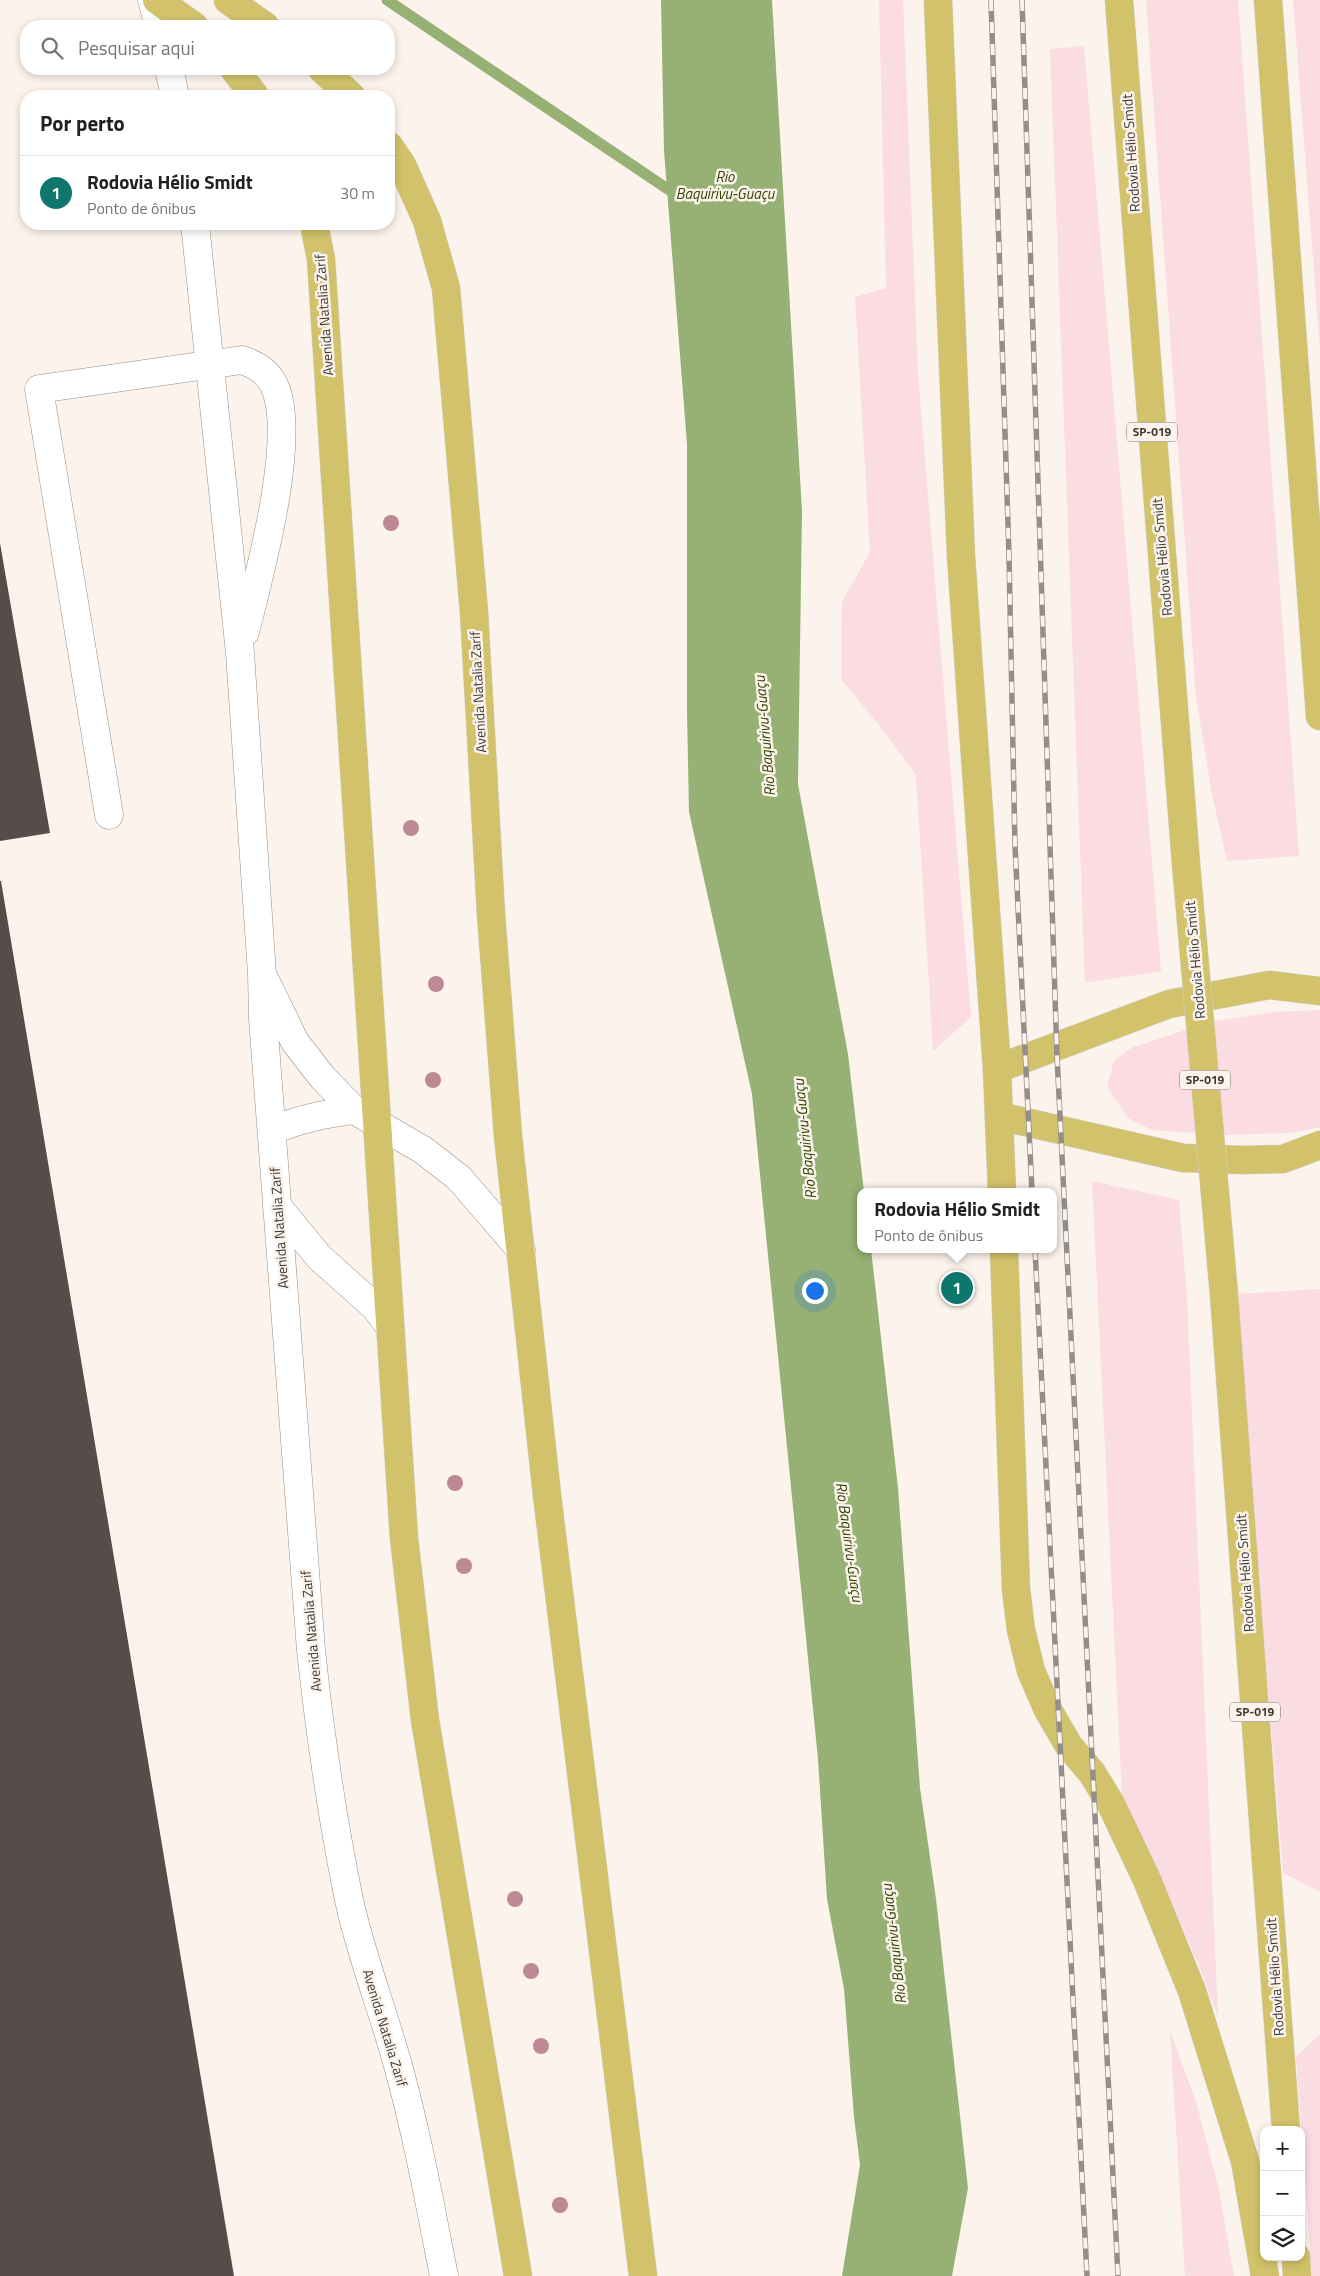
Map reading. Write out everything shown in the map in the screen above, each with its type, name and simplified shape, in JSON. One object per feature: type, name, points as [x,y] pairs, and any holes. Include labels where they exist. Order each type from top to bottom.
[{"type":"main road","points":[[156,0],[185,20]]},
{"type":"main road","points":[[228,0],[256,20]]},
{"type":"main road","points":[[938,0],[961,556],[997,1069],[1002,1188]]},
{"type":"main road","name":"Rodovia Hélio Smidt","points":[[1119,0],[1186,864],[1224,1295],[1286,2126]]},
{"type":"main road","points":[[1268,0],[1320,716]]},
{"type":"main road","points":[[239,75],[250,90]]},
{"type":"main road","points":[[328,75],[345,90]]},
{"type":"main road","name":"Avenida Natalia Zarif","points":[[395,155],[402,165],[427,221],[446,288],[474,612],[491,914],[504,1078],[521,1250],[547,1496],[643,2276]]},
{"type":"main road","name":"Avenida Natalia Zarif","points":[[315,230],[321,258],[404,1538],[425,1720],[518,2276]]},
{"type":"main road","points":[[997,1069],[1169,1004],[1269,985],[1320,991]]},
{"type":"main road","points":[[999,1116],[1183,1158],[1283,1159],[1320,1145]]},
{"type":"main road","points":[[1004,1253],[1016,1589],[1021,1630],[1031,1671],[1048,1710],[1069,1746],[1092,1773],[1111,1804],[1147,1880],[1192,1991],[1245,2161],[1265,2276]]},
{"type":"main road","points":[[1296,2261],[1297,2276]]},
{"type":"street","points":[[152,0],[157,20]]},
{"type":"street","points":[[170,75],[174,90]]},
{"type":"street","name":"Avenida Natalia Zarif","points":[[197,230],[240,653],[262,974],[263,1019],[312,1650],[321,1742],[349,1900],[369,1978],[397,2062],[419,2151],[444,2276]]},
{"type":"street","name":"Avenida Natalia Zarif","points":[[211,364],[242,360],[259,366],[274,385],[281,417],[279,467],[263,557],[240,653]]},
{"type":"street","points":[[109,815],[39,389],[211,364]]},
{"type":"street","name":"Avenida Natalia Zarif","points":[[262,974],[296,1042],[323,1078],[354,1110],[423,1150],[459,1178],[521,1250]]},
{"type":"street","points":[[1269,985],[1320,980]]},
{"type":"street","points":[[272,1130],[320,1114],[354,1110]]},
{"type":"street","points":[[1283,1159],[1320,1156]]},
{"type":"street","points":[[277,1206],[320,1258],[375,1307],[390,1327]]},
{"type":"shaded area","points":[[879,0],[903,0],[918,375],[971,1017],[933,1051],[916,775],[883,730],[841,679],[842,602],[870,552],[855,297],[886,288]]},
{"type":"shaded area","points":[[1146,0],[1238,0],[1299,856],[1227,861],[1212,794],[1196,697]]},
{"type":"shaded area","points":[[1293,0],[1320,0],[1320,349]]},
{"type":"shaded area","points":[[1084,46],[1161,971],[1085,983],[1050,49]]},
{"type":"shaded area","points":[[1320,1010],[1320,1127],[1291,1133],[1222,1135],[1152,1130],[1128,1118],[1107,1086],[1114,1061],[1131,1048],[1210,1022],[1274,1012]]},
{"type":"shaded area","points":[[1092,1181],[1179,1200],[1187,1299],[1218,2017],[1198,1963],[1122,1797]]},
{"type":"shaded area","points":[[1320,1289],[1320,1892],[1283,1873],[1236,1294]]},
{"type":"shaded area","points":[[1170,2030],[1197,2105],[1219,2190],[1234,2276],[1185,2276]]},
{"type":"shaded area","points":[[1320,2034],[1320,2276],[1312,2276],[1305,2180],[1305,2126],[1301,2126],[1296,2057]]},
{"type":"water","name":"Rio Baquirivu-Guaçu","points":[[661,0],[772,0],[802,511],[798,784],[848,1054],[864,1188],[857,1188],[857,1253],[871,1253],[898,1488],[920,1788],[936,1899],[968,2188],[952,2276],[842,2276],[860,2165],[854,2117],[844,1989],[827,1899],[818,1759],[752,1094],[689,812],[687,444],[664,151]]},
{"type":"building","points":[[0,543],[50,833],[0,841]]},
{"type":"building","points":[[1,881],[234,2276],[0,2276]]},
{"type":"waterway","points":[[387,0],[678,196]]},
{"type":"railway","points":[[991,0],[1009,556],[1015,846],[1032,1188]]},
{"type":"railway","points":[[1022,0],[1057,1056],[1118,2276]]},
{"type":"railway","points":[[1035,1253],[1087,2276]]},
{"type":"place","name":"Rodovia Hélio Smidt","points":[[957,1288]]}]
